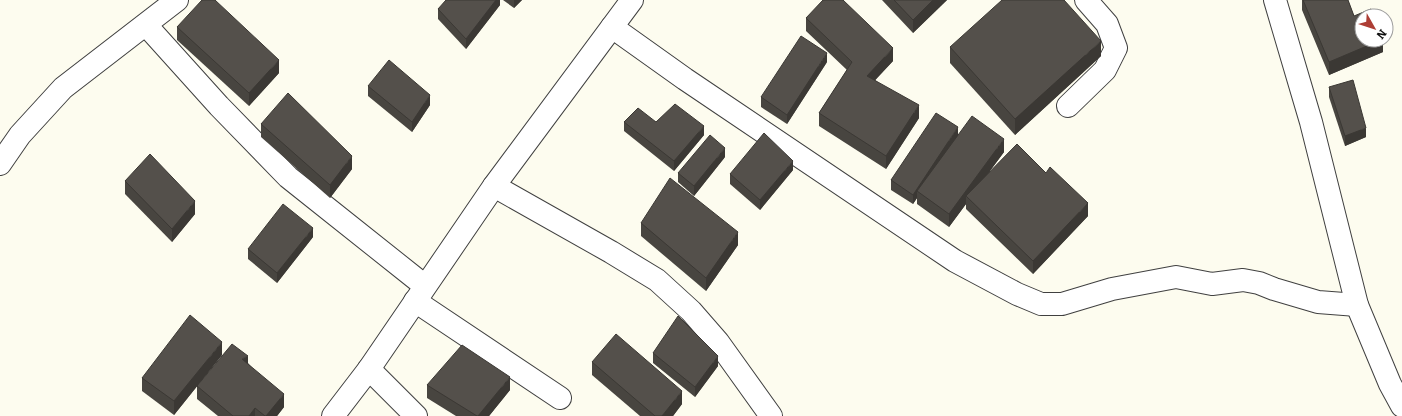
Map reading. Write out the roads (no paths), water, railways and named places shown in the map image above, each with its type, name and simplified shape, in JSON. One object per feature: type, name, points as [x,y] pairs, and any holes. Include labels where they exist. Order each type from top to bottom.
[{"type":"street","points":[[0,164],[20,135],[63,88],[177,0]]},
{"type":"street","points":[[335,414],[369,369],[494,186],[632,0]]},
{"type":"street","points":[[1068,106],[1105,70],[1116,48],[1107,24],[1086,0]]},
{"type":"street","points":[[1275,0],[1311,122],[1357,304],[1390,384],[1402,406]]},
{"type":"street","points":[[146,25],[219,106],[288,177],[420,294],[560,398]]},
{"type":"street","points":[[612,27],[685,79],[955,261],[1017,294],[1041,304],[1062,304],[1112,289],[1176,277],[1212,284],[1243,280],[1259,283],[1318,302],[1357,304]]},
{"type":"street","points":[[494,186],[611,252],[657,280],[691,311],[718,342],[771,416]]},
{"type":"street","points":[[369,369],[416,416]]}]
